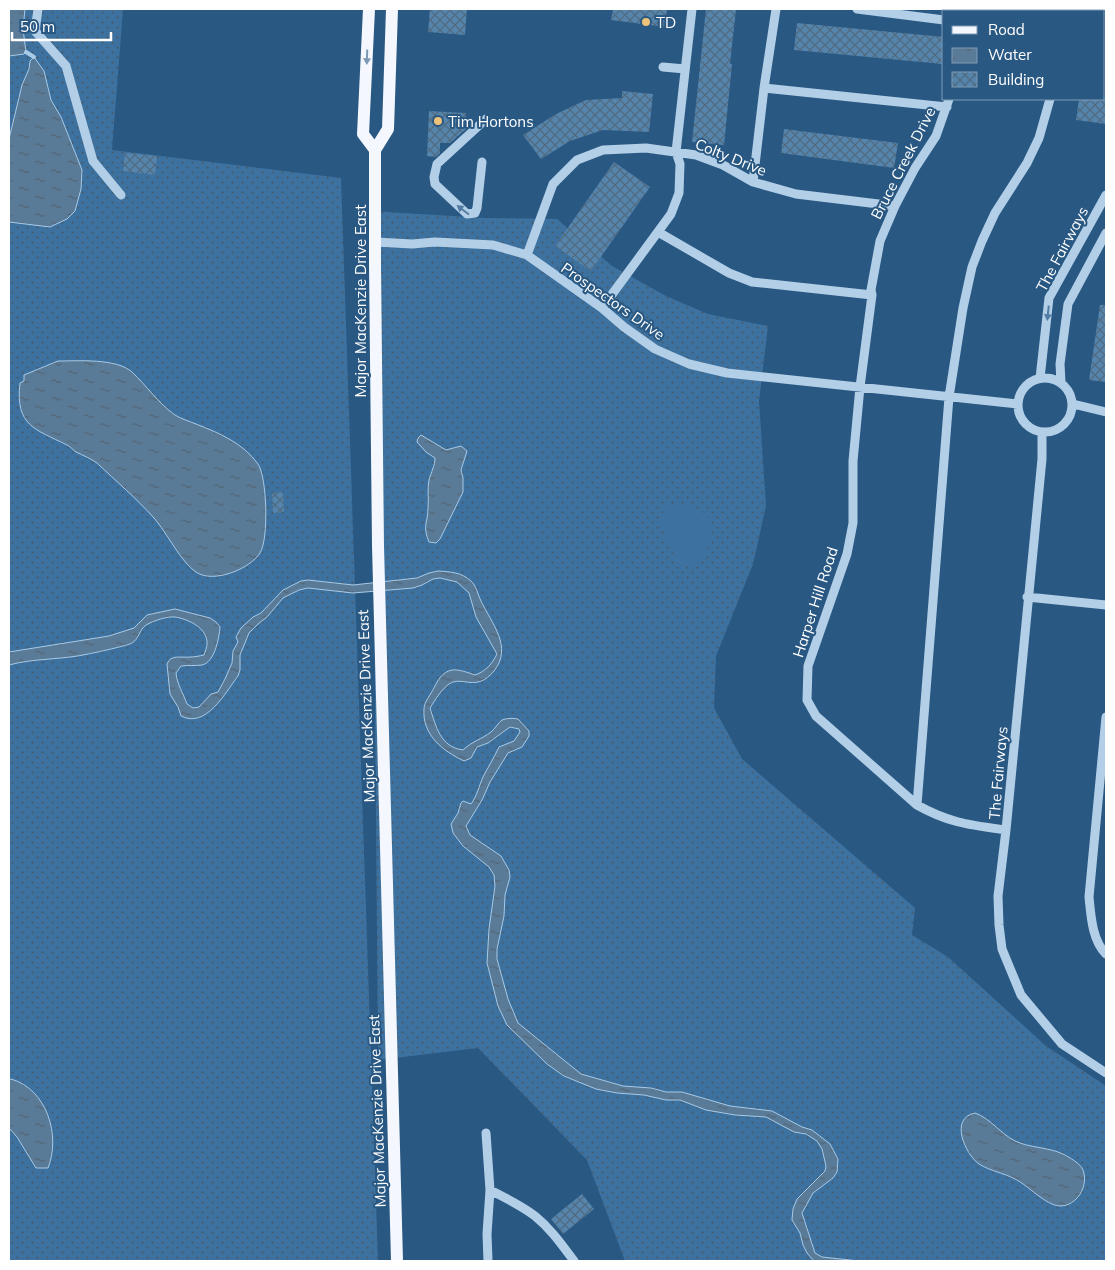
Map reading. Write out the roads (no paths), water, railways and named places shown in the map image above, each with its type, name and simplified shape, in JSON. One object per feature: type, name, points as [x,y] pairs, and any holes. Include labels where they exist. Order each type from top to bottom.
[{"type":"main road","name":"Major MacKenzie Drive East","points":[[369,9],[363,134],[375,150],[379,606],[397,1261]]},
{"type":"main road","points":[[375,150],[388,129],[392,9]]},
{"type":"street","points":[[38,9],[35,31],[66,66],[92,161],[122,195]]},
{"type":"street","points":[[602,308],[671,214],[679,193],[680,164],[676,152],[692,9]]},
{"type":"street","points":[[753,182],[776,9]]},
{"type":"street","points":[[857,9],[942,20]]},
{"type":"street","points":[[1012,9],[1026,10]]},
{"type":"street","points":[[663,67],[685,69]]},
{"type":"street","points":[[764,88],[948,103]]},
{"type":"street","points":[[917,805],[949,397],[964,308],[972,267],[995,214],[1027,163],[1039,138],[1050,100]]},
{"type":"street","name":"Bruce Creek Drive","points":[[860,387],[872,295],[871,290],[880,241],[895,206],[915,168],[936,136],[948,103]]},
{"type":"street","points":[[482,162],[477,208],[474,213],[467,214],[436,184],[434,170],[437,164],[486,119]]},
{"type":"street","name":"Colty Drive","points":[[527,255],[553,184],[577,160],[603,150],[615,148],[646,148],[696,155],[753,182],[796,194],[895,206]]},
{"type":"street","name":"The Fairways","points":[[1040,378],[1049,298],[1103,209],[1106,195]]},
{"type":"street","points":[[658,232],[724,270],[752,282],[872,295]]},
{"type":"street","name":"The Fairways","points":[[1061,382],[1060,364],[1068,304],[1106,233]]},
{"type":"street","name":"Prospectors Drive","points":[[376,242],[412,244],[435,242],[493,245],[527,255],[602,308],[624,327],[655,349],[689,364],[727,373],[1018,404]]},
{"type":"street","points":[[1040,378],[1052,378],[1061,382],[1071,396],[1073,404],[1070,417],[1063,427],[1051,432],[1042,433],[1031,429],[1021,418],[1018,404],[1021,392],[1029,383],[1040,378]]},
{"type":"street","name":"Harper Hill Road","points":[[860,387],[852,461],[853,523],[846,554],[808,666],[807,700],[816,716],[917,805],[935,815],[956,823],[1006,830]]},
{"type":"street","points":[[1073,404],[1106,412]]},
{"type":"street","name":"The Fairways","points":[[1042,433],[1042,459],[998,896],[1002,949],[1021,994],[1037,1016],[1062,1044],[1106,1073]]},
{"type":"street","points":[[1028,597],[1106,605]]},
{"type":"street","points":[[1106,716],[1089,897],[1093,925],[1100,948],[1106,954]]},
{"type":"street","points":[[486,1133],[490,1190],[487,1234],[488,1261]]},
{"type":"street","points":[[490,1190],[534,1216],[551,1232],[574,1261]]},
{"type":"water","points":[[9,9],[25,9],[23,29],[26,52],[24,54],[9,56]]},
{"type":"water","points":[[34,57],[44,71],[51,100],[61,117],[82,170],[81,189],[75,211],[67,219],[50,227],[9,222],[9,139],[22,85],[29,69],[30,61]]},
{"type":"water","points":[[58,361],[107,362],[125,368],[132,372],[175,415],[230,439],[252,457],[261,471],[266,508],[263,546],[255,559],[231,573],[212,576],[196,572],[185,561],[154,518],[97,463],[67,445],[45,435],[30,424],[24,417],[21,409],[19,397],[20,383],[24,381],[24,375]]},
{"type":"water","points":[[421,435],[446,450],[461,446],[467,451],[461,470],[463,492],[440,539],[436,543],[429,542],[426,528],[428,484],[435,458],[417,442]]},
{"type":"water","points":[[438,571],[460,574],[473,583],[499,636],[502,653],[494,671],[487,678],[476,682],[454,682],[446,686],[438,695],[430,708],[440,735],[449,745],[463,750],[491,732],[504,719],[518,719],[529,731],[529,736],[522,747],[508,753],[466,826],[470,835],[501,856],[509,870],[510,877],[505,895],[504,916],[497,949],[497,959],[508,999],[518,1023],[581,1074],[623,1086],[651,1088],[666,1092],[682,1092],[730,1106],[772,1111],[802,1127],[812,1130],[830,1144],[838,1159],[837,1172],[833,1178],[813,1193],[802,1213],[815,1253],[822,1257],[859,1261],[814,1261],[807,1253],[800,1233],[792,1220],[793,1209],[797,1199],[825,1171],[826,1166],[822,1149],[817,1141],[806,1134],[794,1132],[766,1117],[735,1115],[706,1110],[680,1100],[666,1100],[644,1095],[596,1089],[564,1076],[547,1064],[507,1025],[498,1006],[487,963],[489,929],[495,886],[494,875],[489,867],[463,846],[453,833],[451,824],[458,813],[461,803],[463,801],[471,804],[473,801],[499,747],[514,741],[520,732],[519,729],[510,727],[488,743],[477,747],[471,758],[464,761],[435,741],[426,727],[424,718],[425,704],[443,674],[455,670],[475,675],[488,667],[497,654],[476,617],[469,593],[457,582],[440,578],[413,588],[353,593],[308,588],[283,598],[267,617],[249,633],[240,655],[238,676],[221,700],[207,714],[199,718],[190,719],[181,716],[170,694],[167,664],[169,661],[176,657],[204,655],[207,645],[206,638],[201,629],[191,622],[180,618],[168,617],[149,623],[130,644],[78,656],[28,661],[9,665],[9,652],[109,636],[134,628],[147,615],[175,609],[210,618],[220,627],[219,637],[210,659],[202,665],[181,666],[176,673],[187,704],[193,708],[199,707],[211,694],[218,692],[225,679],[232,663],[233,651],[238,642],[236,637],[241,628],[253,617],[261,613],[283,590],[301,581],[308,580],[353,585],[417,578]]},
{"type":"water","points":[[11,1079],[23,1084],[34,1093],[48,1115],[53,1142],[48,1168],[36,1168],[17,1137],[9,1128],[9,1080]]},
{"type":"water","points":[[975,1113],[986,1118],[1015,1141],[1057,1152],[1077,1163],[1083,1170],[1084,1182],[1083,1188],[1076,1199],[1066,1205],[1054,1205],[1015,1179],[979,1164],[969,1153],[962,1137],[961,1129],[967,1116]]},
{"type":"waterway","points":[[26,52],[34,57]]},
{"type":"place","name":"TD","points":[[646,22]]},
{"type":"place","name":"Tim Hortons","points":[[438,121]]}]
